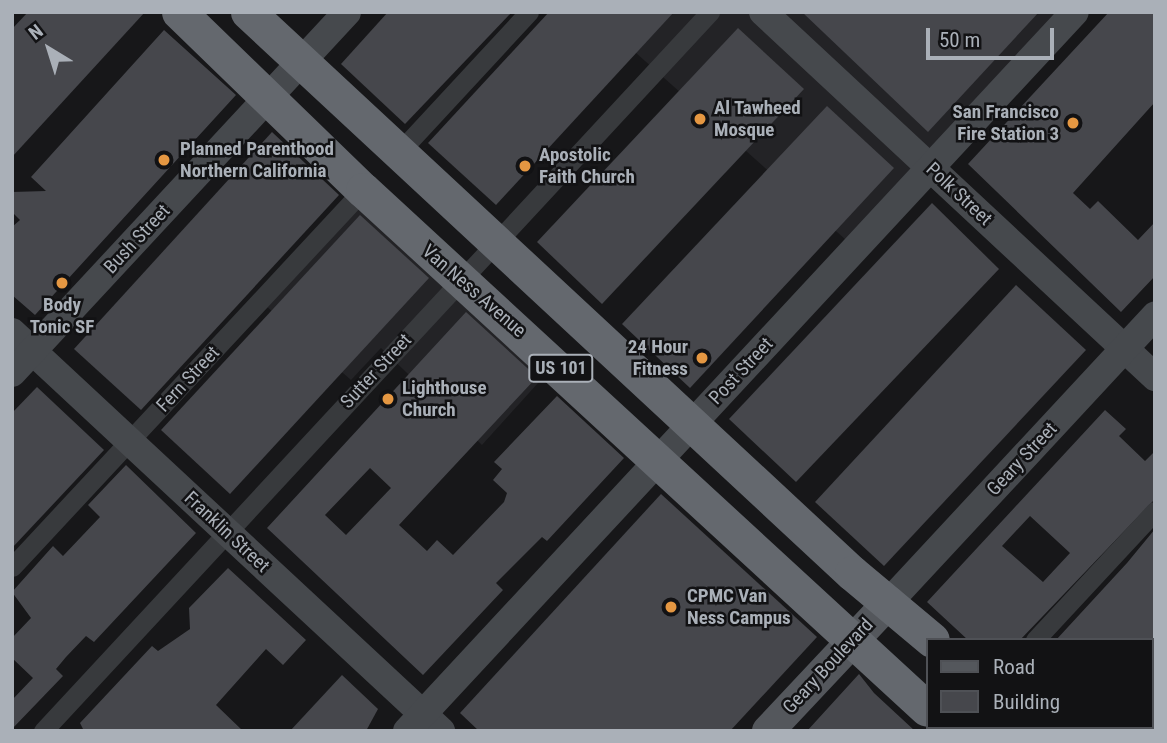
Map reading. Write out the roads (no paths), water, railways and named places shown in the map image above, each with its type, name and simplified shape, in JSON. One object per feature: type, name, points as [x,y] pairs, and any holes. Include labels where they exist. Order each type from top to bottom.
[{"type":"highway","name":"Van Ness Avenue","points":[[178,12],[363,190],[659,459],[926,708]]},
{"type":"highway","name":"US 101","points":[[248,12],[402,149],[496,242],[691,425],[930,638]]},
{"type":"main road","name":"Geary Boulevard","points":[[768,731],[889,602]]},
{"type":"street","name":"Bush Street","points":[[12,373],[22,342],[269,97],[347,12]]},
{"type":"street","points":[[402,149],[529,12]]},
{"type":"street","name":"Sutter Street","points":[[43,731],[710,12]]},
{"type":"street","name":"Polk Street","points":[[763,12],[1155,377]]},
{"type":"street","name":"Post Street","points":[[424,725],[659,459],[1075,12]]},
{"type":"street","name":"Fern Street","points":[[12,567],[363,190]]},
{"type":"street","name":"Geary Street","points":[[889,602],[1155,316]]},
{"type":"street","name":"Franklin Street","points":[[22,342],[227,532],[424,725]]},
{"type":"street","points":[[1037,638],[1155,511]]},
{"type":"place","name":"Al Tawheed Mosque","points":[[700,119]]},
{"type":"place","name":"San Francisco Fire Station 3","points":[[1073,123]]},
{"type":"place","name":"Planned Parenthood Northern California","points":[[164,160]]},
{"type":"place","name":"Apostolic Faith Church","points":[[525,166]]},
{"type":"place","name":"Body Tonic SF","points":[[62,283]]},
{"type":"place","name":"24 Hour Fitness","points":[[702,358]]},
{"type":"place","name":"Lighthouse Church","points":[[388,399]]},
{"type":"place","name":"CPMC Van Ness Campus","points":[[671,607]]}]
